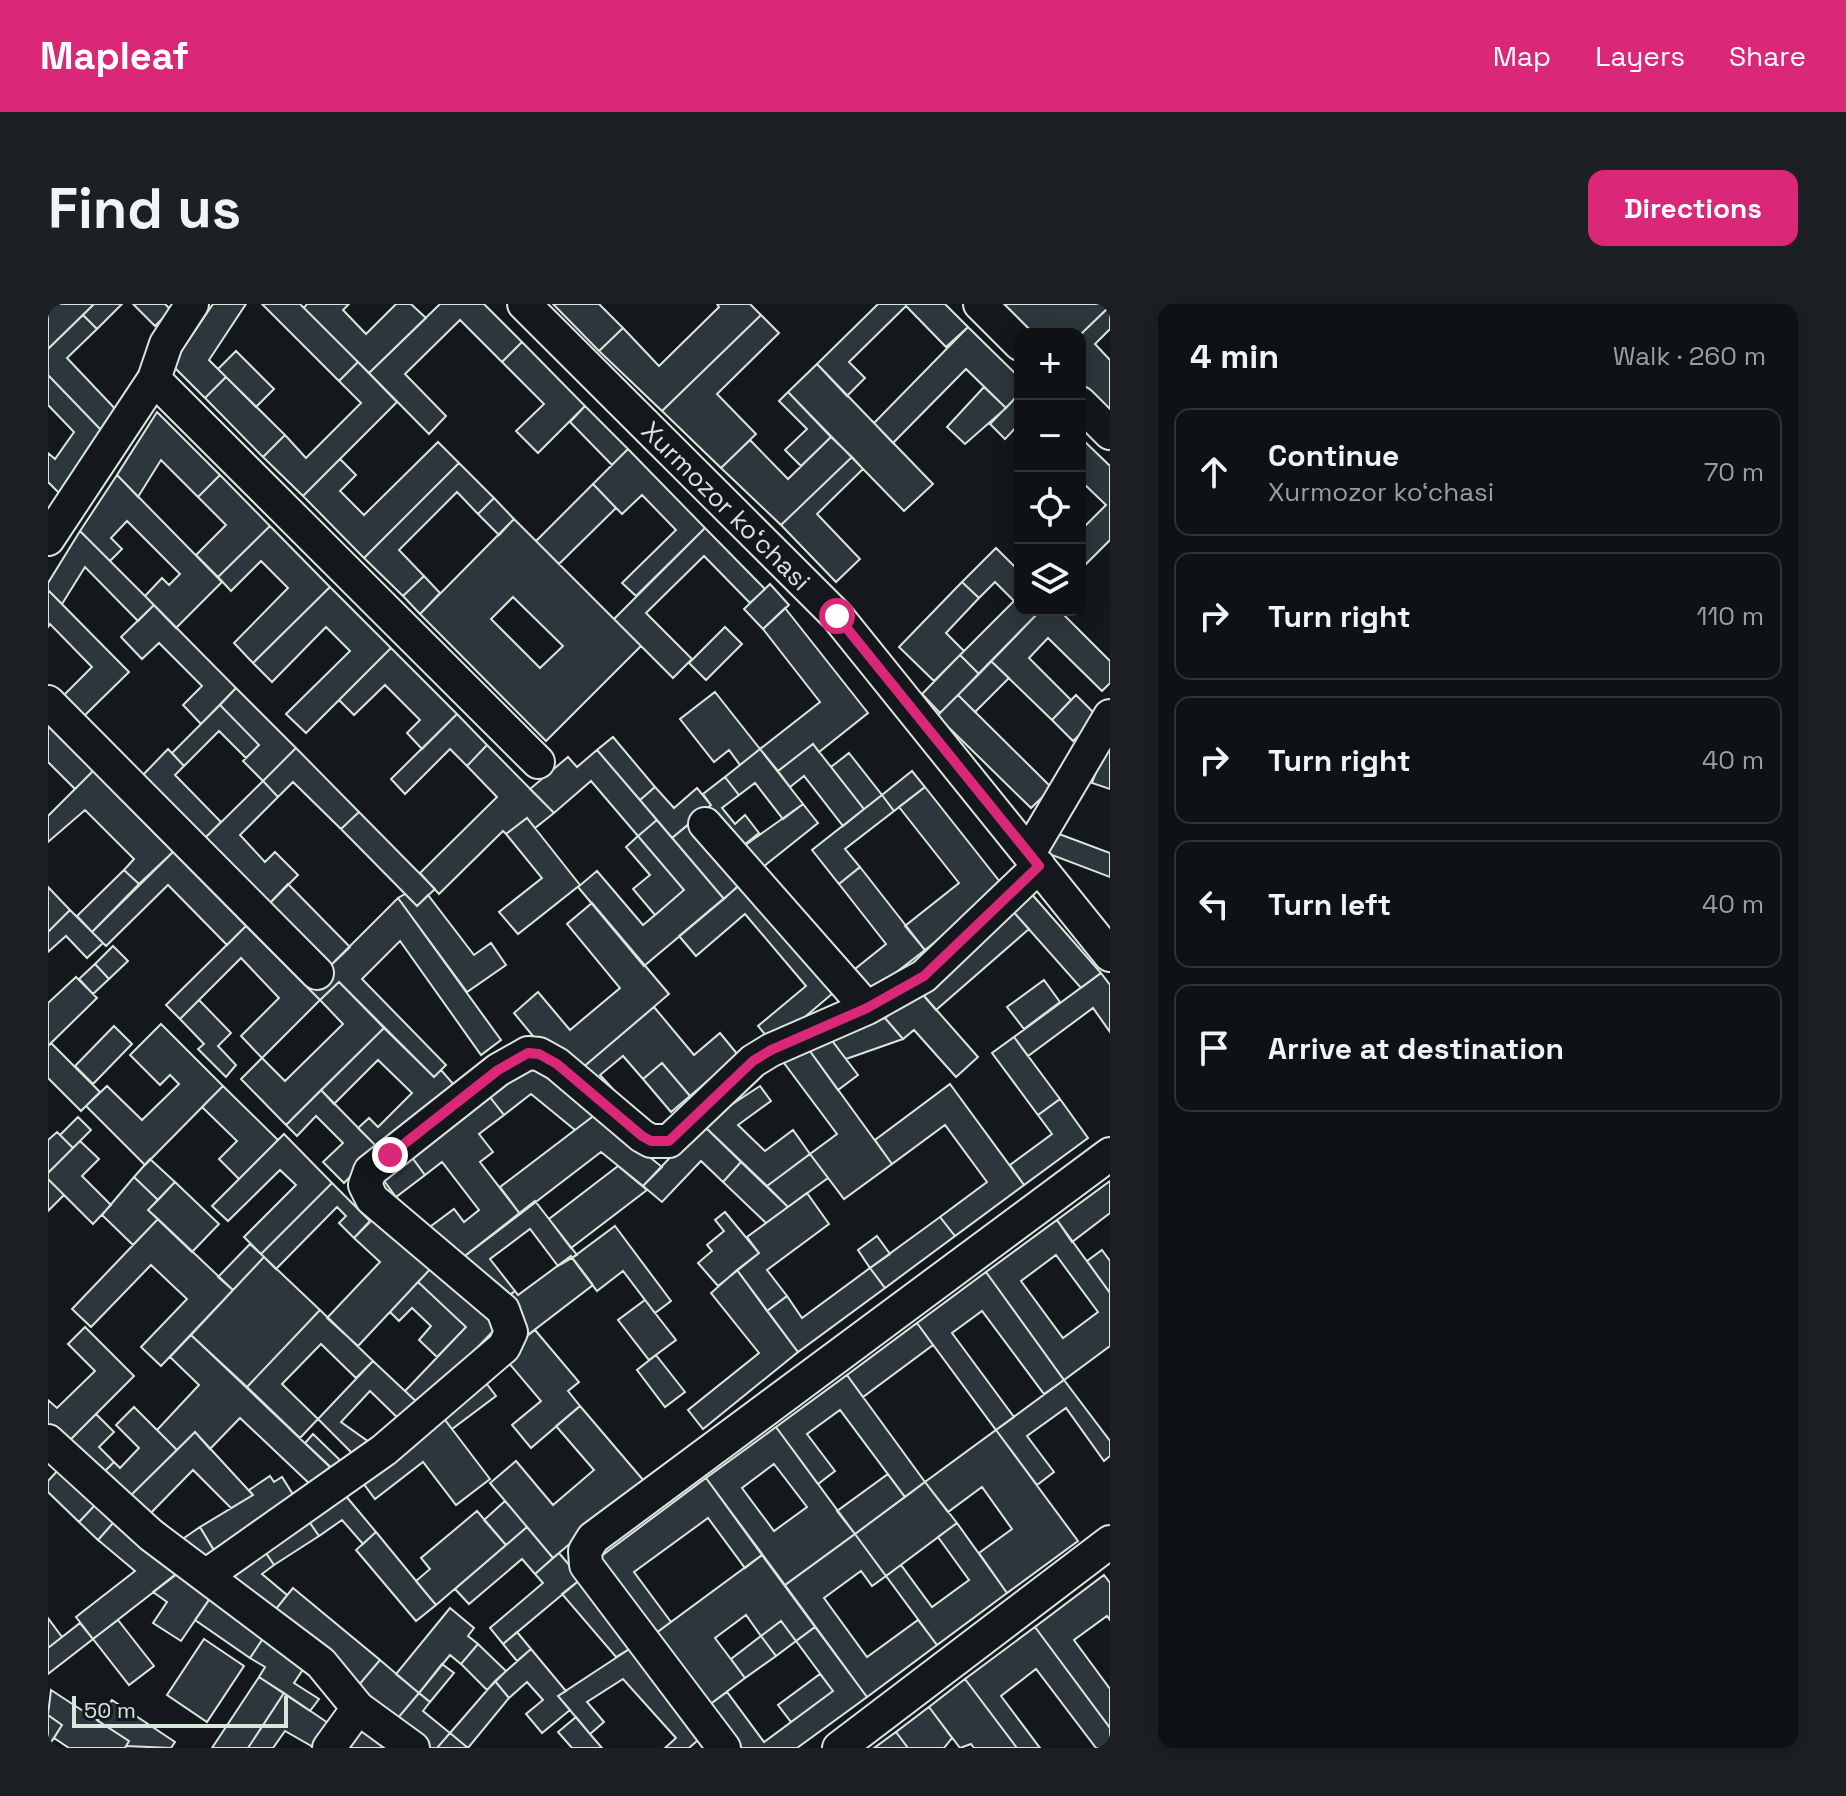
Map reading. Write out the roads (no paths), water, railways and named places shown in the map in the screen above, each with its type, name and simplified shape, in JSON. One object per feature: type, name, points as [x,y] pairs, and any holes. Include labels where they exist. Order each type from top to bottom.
[{"type":"street","points":[[48,539],[154,379],[166,344],[192,304]]},
{"type":"street","name":"Xurmozor koʻchasi","points":[[524,304],[837,616],[1110,955]]},
{"type":"street","points":[[980,304],[1014,338]]},
{"type":"street","points":[[154,379],[538,762]]},
{"type":"street","points":[[1086,409],[1110,433]]},
{"type":"street","points":[[48,702],[317,973]]},
{"type":"street","points":[[207,1575],[384,1450],[504,1347],[511,1332],[503,1310],[372,1199],[365,1185],[370,1171],[498,1070],[528,1053],[539,1054],[557,1064],[642,1136],[651,1141],[669,1141],[753,1061],[786,1043],[867,1008],[924,976],[1034,860],[1110,716]]},
{"type":"street","points":[[705,824],[867,1008]]},
{"type":"street","points":[[724,1748],[586,1565],[585,1551],[593,1538],[1110,1154]]},
{"type":"street","points":[[48,1441],[151,1535],[321,1663],[358,1708],[413,1748]]},
{"type":"street","points":[[839,1748],[1110,1542]]},
{"type":"street","points":[[329,1748],[358,1708]]}]
